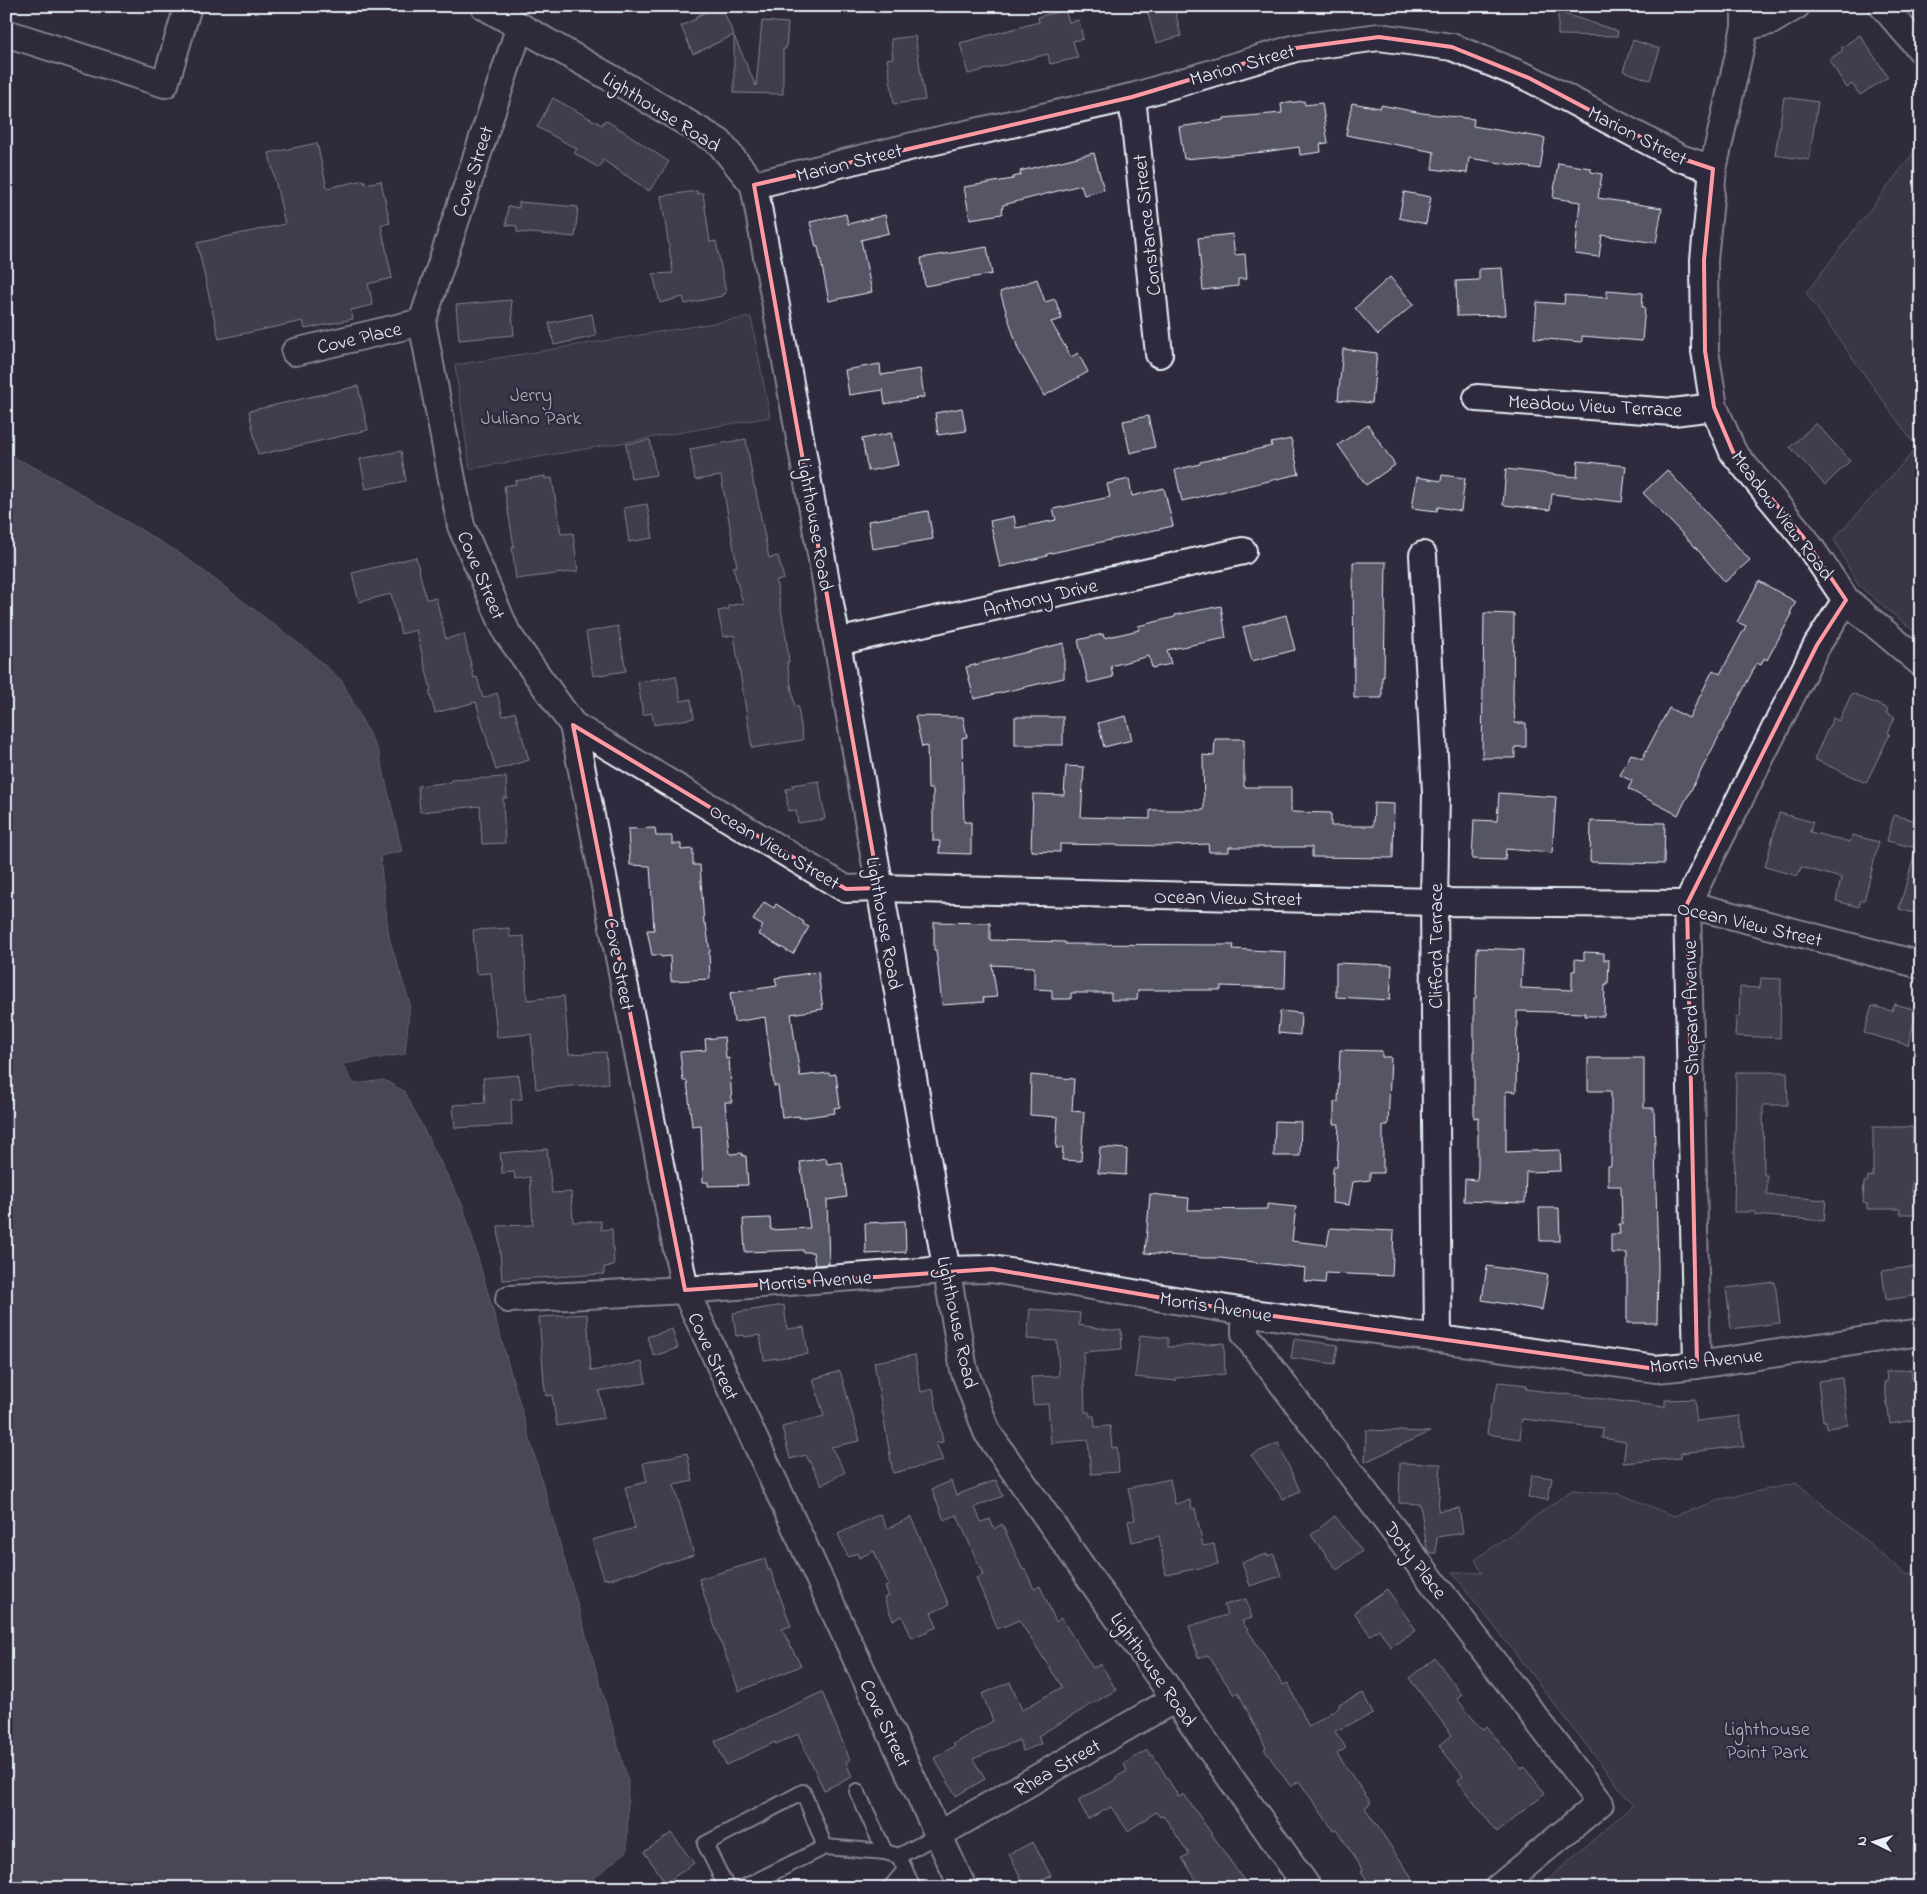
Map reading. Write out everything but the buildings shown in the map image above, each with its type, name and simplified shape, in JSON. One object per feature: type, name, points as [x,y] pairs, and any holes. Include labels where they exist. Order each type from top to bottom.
[{"type":"street","points":[[6,34],[165,84],[188,6]]},
{"type":"street","points":[[1745,16],[1771,22],[1796,6]]},
{"type":"street","points":[[1883,6],[1921,50]]},
{"type":"street","name":"Lighthouse Road","points":[[492,8],[719,142],[754,185],[837,642],[945,1270],[964,1370],[987,1432],[1308,1888]]},
{"type":"street","name":"Meadow View Road","points":[[1745,16],[1713,170],[1704,269],[1704,351],[1714,407],[1733,452],[1804,538],[1846,600],[1921,664]]},
{"type":"street","name":"Cove Street","points":[[520,26],[422,322],[461,526],[507,633],[573,725],[685,1290],[963,1888]]},
{"type":"street","name":"Marion Street","points":[[754,185],[913,146],[1132,97],[1296,48],[1378,37],[1452,47],[1529,78],[1680,158],[1713,170]]},
{"type":"street","name":"Constance Street","points":[[1132,97],[1160,354]]},
{"type":"street","name":"Cove Place","points":[[295,352],[422,322]]},
{"type":"street","name":"Meadow View Terrace","points":[[1477,398],[1673,412],[1714,407]]},
{"type":"street","name":"Anthony Drive","points":[[837,642],[1242,551]]},
{"type":"street","name":"Clifford Terrace","points":[[1423,555],[1436,793],[1434,902],[1438,1338]]},
{"type":"street","name":"Shepard Avenue","points":[[1697,1365],[1687,904],[1817,644],[1846,600]]},
{"type":"street","name":"Ocean View Street","points":[[573,725],[846,889],[879,888],[1434,902],[1687,904],[1921,965]]},
{"type":"street","name":"Morris Avenue","points":[[509,1299],[685,1290],[945,1270],[992,1269],[1245,1312],[1656,1369],[1697,1365],[1921,1332]]},
{"type":"street","name":"Doty Place","points":[[1245,1312],[1246,1334],[1600,1803],[1498,1888]]},
{"type":"street","name":"Rhea Street","points":[[938,1835],[1175,1699]]},
{"type":"lane","points":[[857,1791],[885,1852]]},
{"type":"lane","points":[[727,1888],[705,1844],[803,1792],[825,1847]]},
{"type":"lane","points":[[742,1888],[825,1847],[885,1852],[899,1856],[938,1835]]},
{"type":"lane","points":[[899,1856],[913,1888]]},
{"type":"lane","points":[[890,1888],[905,1870]]},
{"type":"highlighted area","points":[[1379,37],[1452,47],[1529,78],[1680,158],[1713,169],[1704,260],[1705,351],[1714,407],[1733,452],[1804,538],[1846,600],[1817,645],[1687,904],[1697,1365],[1656,1369],[1245,1312],[992,1269],[685,1290],[573,725],[846,889],[879,888],[754,185],[1132,97],[1296,48]]},
{"type":"green space","points":[[1921,143],[1921,637],[1858,585],[1834,539],[1917,448],[1806,293]]},
{"type":"green space","name":"Jerry Juliano Park","points":[[751,317],[770,417],[470,469],[455,365]]},
{"type":"green space","name":"Lighthouse Point Park","points":[[1797,1483],[1907,1575],[1921,1572],[1921,1888],[1538,1888],[1633,1805],[1452,1572],[1482,1573],[1475,1560],[1572,1490],[1620,1494],[1674,1516],[1726,1498]]},
{"type":"water","points":[[6,453],[53,477],[184,556],[311,653],[342,681],[379,753],[402,851],[380,856],[389,938],[410,1004],[405,1054],[342,1064],[354,1084],[384,1080],[404,1091],[463,1206],[628,1781],[627,1851],[582,1888],[6,1888]]}]
